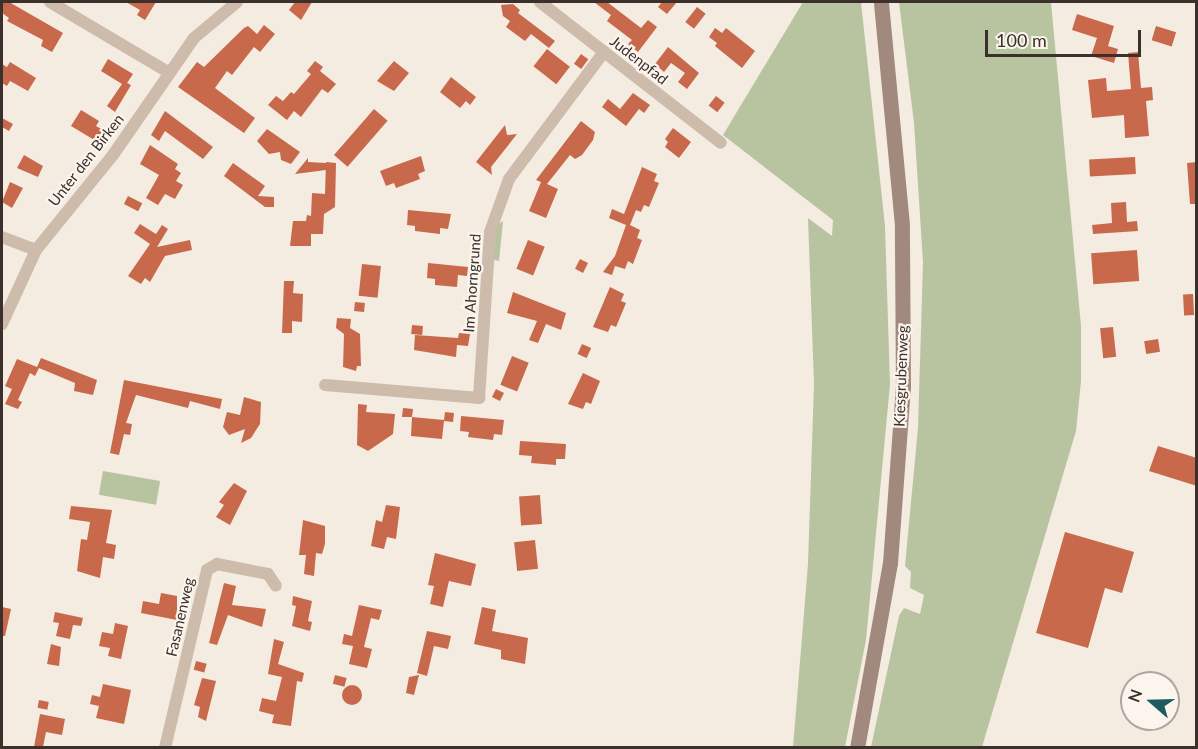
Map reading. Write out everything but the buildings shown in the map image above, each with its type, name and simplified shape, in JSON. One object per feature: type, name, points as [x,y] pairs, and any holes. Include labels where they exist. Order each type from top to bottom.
[{"type":"main road","name":"Kiesgrubenweg","points":[[857,747],[890,563],[903,387],[902,225],[881,2]]},
{"type":"street","points":[[50,2],[168,72]]},
{"type":"street","name":"Unter den Birken","points":[[2,324],[36,250],[113,155],[168,72],[194,38],[237,2]]},
{"type":"street","name":"Judenpfad","points":[[540,2],[721,142]]},
{"type":"street","name":"Im Ahorngrund","points":[[325,385],[479,398],[490,232],[509,178],[604,52]]},
{"type":"street","points":[[2,237],[36,250]]},
{"type":"street","name":"Fasanenweg","points":[[165,747],[207,570],[217,564],[268,574],[276,586]]},
{"type":"green space","points":[[803,2],[861,2],[885,226],[890,384],[866,640],[845,747],[793,747],[808,564],[814,384],[808,218],[832,236],[833,220],[723,135]]},
{"type":"green space","points":[[899,2],[1051,2],[1081,326],[1081,381],[1076,431],[982,747],[871,747],[899,616],[904,608],[920,614],[924,595],[910,588],[911,572],[905,566],[918,428],[923,262],[914,123]]},
{"type":"green space","points":[[503,221],[499,261],[491,259],[497,225]]},
{"type":"green space","points":[[103,471],[160,481],[156,505],[99,495]]}]
